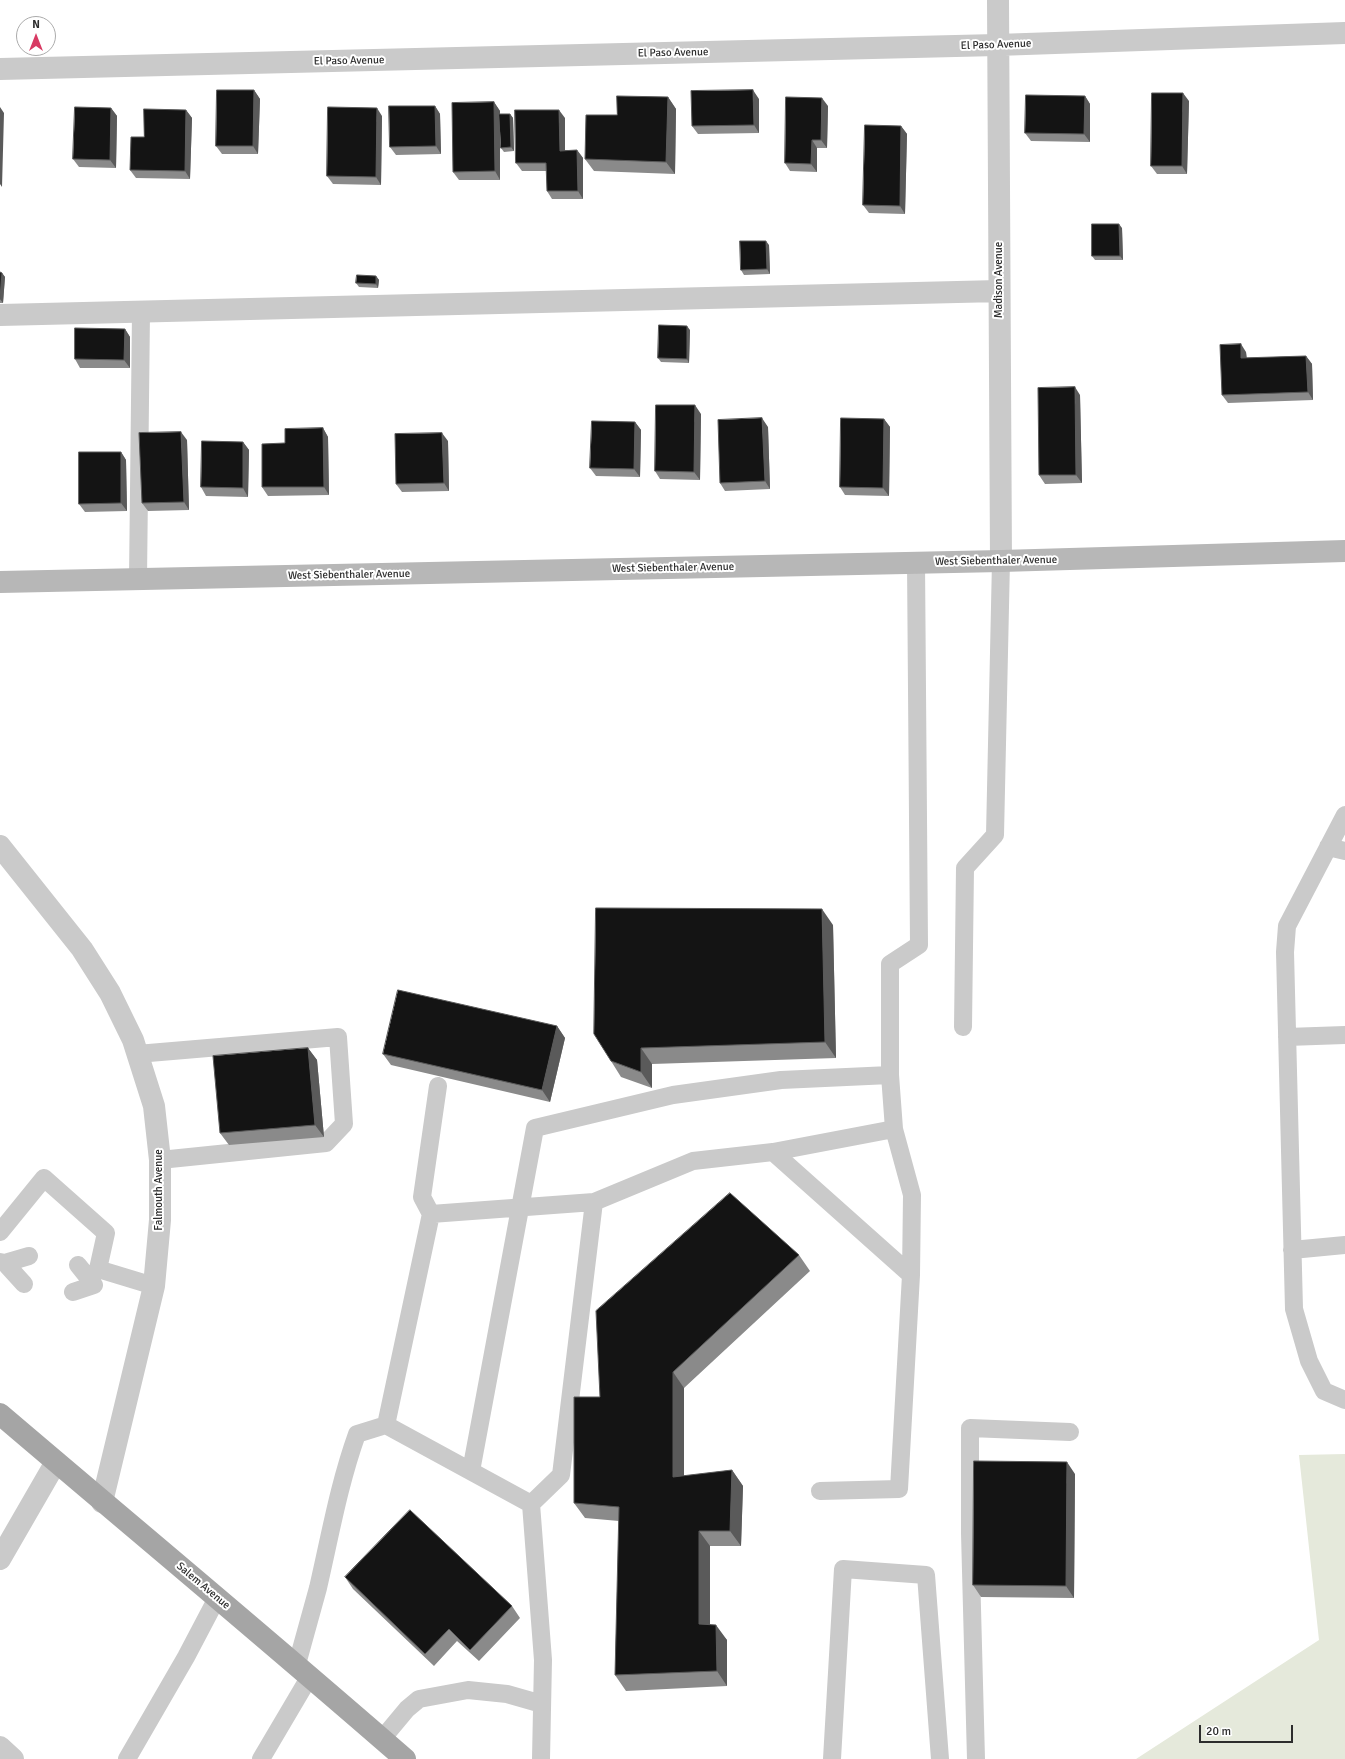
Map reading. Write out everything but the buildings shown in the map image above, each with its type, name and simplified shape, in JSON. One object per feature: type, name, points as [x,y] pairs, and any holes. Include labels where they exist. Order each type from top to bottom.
[{"type":"main road","name":"West Siebenthaler Avenue","points":[[0,582],[1001,561],[1345,551]]},
{"type":"main road","name":"Salem Avenue","points":[[0,1414],[102,1502],[303,1670],[405,1759]]},
{"type":"street","name":"Madison Avenue","points":[[998,0],[997,45],[1001,561]]},
{"type":"street","name":"El Paso Avenue","points":[[0,69],[997,45],[1345,33]]},
{"type":"street","points":[[0,315],[999,291]]},
{"type":"street","name":"Falmouth Avenue","points":[[0,846],[82,949],[110,993],[133,1040],[154,1106],[160,1160],[160,1220],[154,1286],[102,1502]]},
{"type":"street","points":[[0,1559],[56,1462]]},
{"type":"street","points":[[0,1746],[13,1759]]},
{"type":"lane","points":[[138,579],[141,312]]},
{"type":"lane","points":[[964,1027],[965,868],[995,834],[1001,561]]},
{"type":"lane","points":[[820,1491],[899,1488],[912,1275],[912,1196],[894,1129],[890,1075],[890,964],[919,945],[916,562]]},
{"type":"lane","points":[[1345,815],[1337,849],[1287,926],[1285,952],[1294,1309],[1309,1361],[1324,1391],[1345,1400]]},
{"type":"lane","points":[[1287,1037],[1345,1035]]},
{"type":"lane","points":[[138,1054],[338,1037],[344,1124],[326,1143],[160,1160]]},
{"type":"lane","points":[[472,1471],[535,1128],[672,1095],[780,1080],[890,1075]]},
{"type":"lane","points":[[386,1425],[431,1214],[422,1196],[438,1086]]},
{"type":"lane","points":[[431,1214],[594,1202],[694,1161],[773,1152],[894,1129]]},
{"type":"lane","points":[[773,1152],[912,1275]]},
{"type":"lane","points":[[0,1232],[44,1178],[106,1233],[96,1277],[73,1292]]},
{"type":"lane","points":[[531,1504],[561,1476],[594,1202]]},
{"type":"lane","points":[[1292,1250],[1345,1245]]},
{"type":"lane","points":[[2,1263],[29,1256]]},
{"type":"lane","points":[[2,1263],[24,1284]]},
{"type":"lane","points":[[78,1265],[96,1277],[154,1286]]},
{"type":"lane","points":[[261,1759],[303,1670],[318,1588],[343,1480],[357,1434],[386,1425],[531,1504]]},
{"type":"lane","points":[[976,1759],[970,1533],[970,1428],[1070,1432]]},
{"type":"lane","points":[[531,1504],[543,1660],[541,1759]]},
{"type":"lane","points":[[832,1759],[843,1570],[926,1575],[940,1759]]},
{"type":"lane","points":[[127,1759],[186,1657],[217,1598]]},
{"type":"lane","points":[[382,1739],[407,1709],[419,1699],[468,1690],[507,1694],[542,1704]]},
{"type":"shaded area","points":[[1345,1454],[1345,1759],[1136,1759],[1319,1640],[1299,1455]]}]
